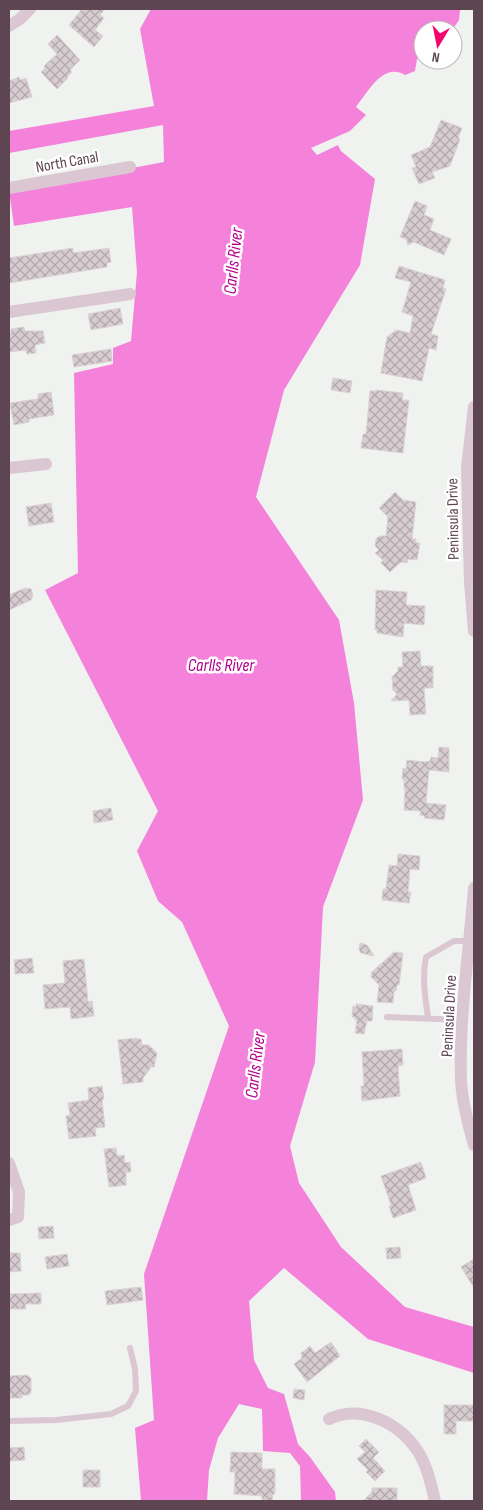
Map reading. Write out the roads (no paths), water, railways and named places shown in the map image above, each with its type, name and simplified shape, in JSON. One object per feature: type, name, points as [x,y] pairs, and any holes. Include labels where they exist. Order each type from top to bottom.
[{"type":"street","points":[[9,26],[30,9]]},
{"type":"street","name":"North Canal","points":[[9,188],[130,167]]},
{"type":"street","points":[[9,312],[130,294]]},
{"type":"street","name":"Peninsula Drive","points":[[474,407],[467,467],[470,582],[474,631]]},
{"type":"street","points":[[9,468],[46,464]]},
{"type":"street","name":"Peninsula Drive","points":[[474,888],[462,1020],[461,1082],[474,1144]]},
{"type":"street","points":[[9,1162],[19,1192],[13,1218]]},
{"type":"street","points":[[328,1419],[338,1414],[353,1412],[375,1417],[390,1424],[404,1434],[417,1450],[428,1474],[435,1501]]},
{"type":"lane","points":[[428,1017],[424,996],[426,957],[454,941],[470,941]]},
{"type":"lane","points":[[387,1016],[462,1020]]},
{"type":"lane","points":[[9,1421],[56,1420],[110,1414],[128,1406],[136,1391],[135,1369],[130,1348]]},
{"type":"water","name":"Carlls River","points":[[151,9],[460,9],[459,20],[413,20],[413,70],[415,71],[405,75],[390,72],[383,75],[356,107],[366,115],[350,131],[311,148],[317,155],[338,145],[341,151],[375,179],[360,265],[284,390],[256,497],[339,620],[354,703],[363,800],[323,907],[315,1062],[290,1146],[299,1183],[341,1247],[405,1307],[474,1327],[474,1373],[368,1339],[284,1268],[249,1301],[254,1360],[268,1388],[284,1394],[298,1444],[310,1457],[335,1492],[336,1501],[301,1501],[300,1466],[290,1453],[263,1451],[262,1409],[239,1404],[218,1438],[209,1470],[207,1501],[141,1501],[135,1428],[154,1420],[144,1274],[229,1026],[182,922],[158,901],[137,851],[158,811],[45,590],[78,573],[74,373],[113,364],[113,348],[131,341],[137,272],[132,207],[14,226],[9,191],[164,162],[163,125],[9,153],[9,131],[154,106],[140,29]]}]
